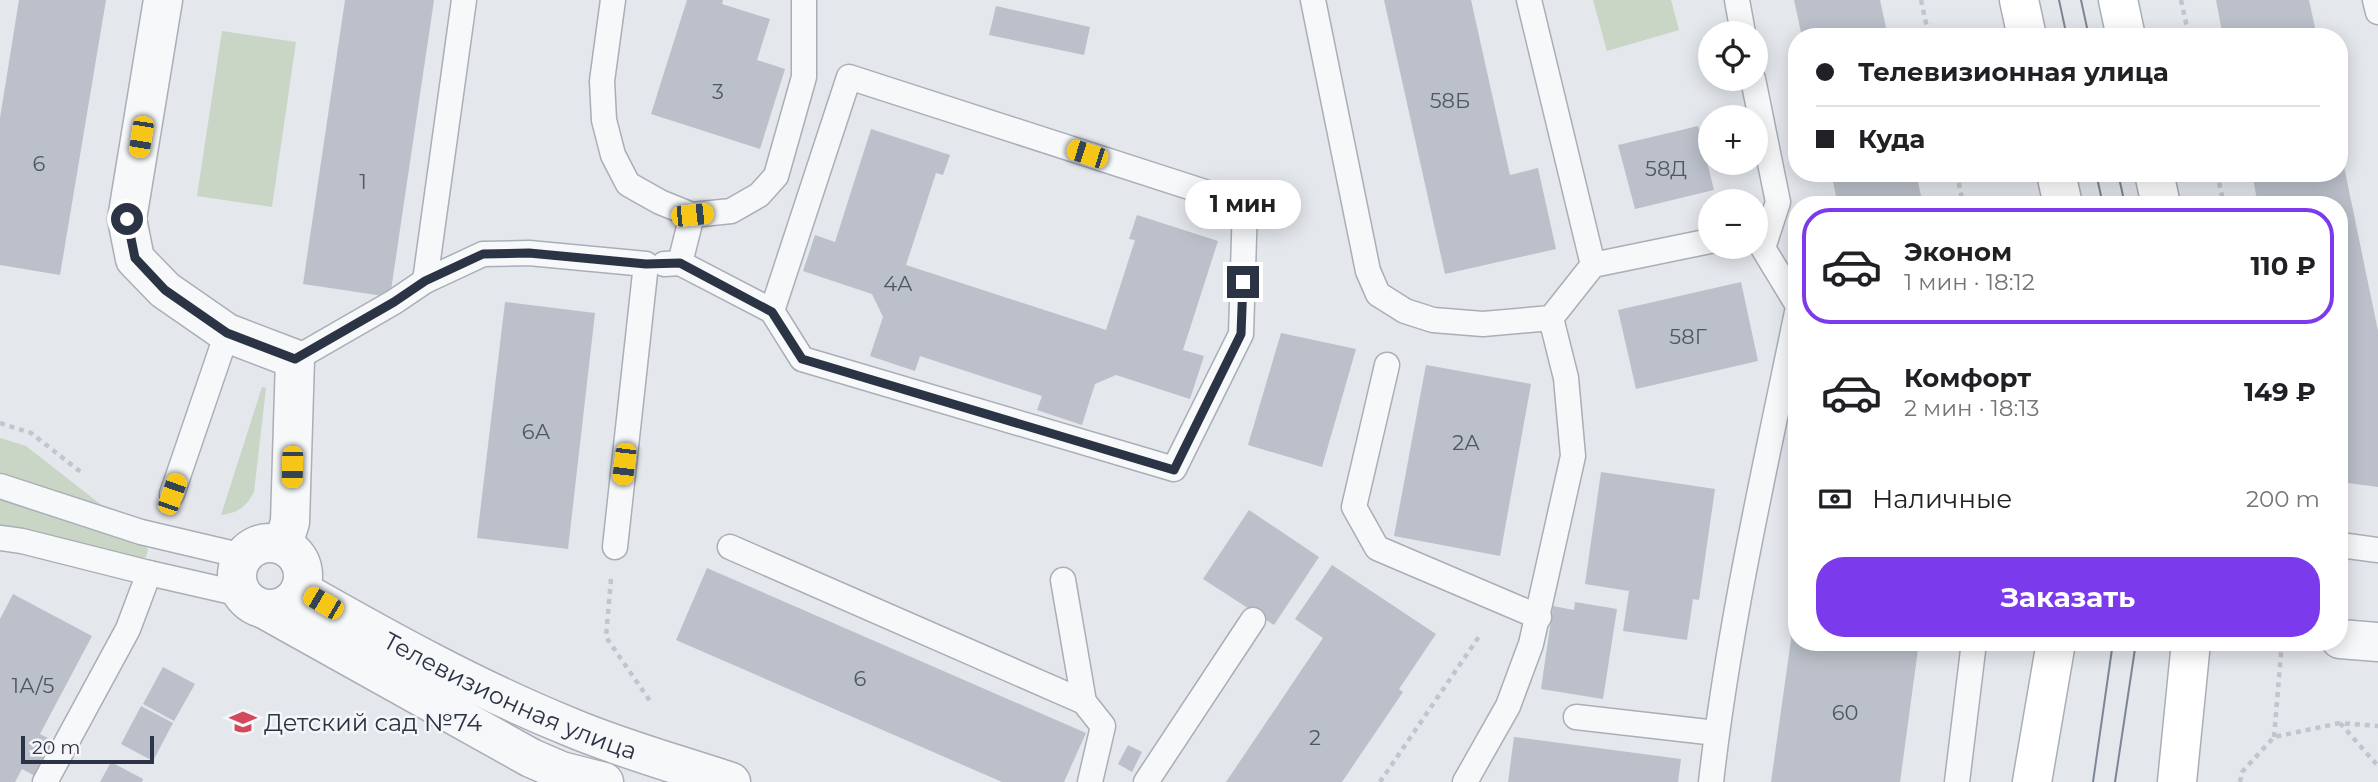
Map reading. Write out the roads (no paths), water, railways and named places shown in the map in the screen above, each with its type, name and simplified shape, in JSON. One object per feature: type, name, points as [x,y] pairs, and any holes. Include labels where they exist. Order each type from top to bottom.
[{"type":"main road","points":[[2019,0],[2025,28]]},
{"type":"main road","points":[[2118,0],[2124,28]]},
{"type":"main road","points":[[2032,782],[2054,651]]},
{"type":"main road","points":[[2177,782],[2190,651]]},
{"type":"street","points":[[163,0],[127,219],[135,258],[165,290],[227,333],[295,359],[290,522],[283,545]]},
{"type":"street","points":[[257,545],[283,545],[300,561],[304,575],[300,590],[285,606],[252,601],[237,574],[243,556],[257,545]]},
{"type":"street","name":"Телевизионная улица","points":[[300,590],[413,655],[520,706],[595,737],[731,782]]},
{"type":"street","name":"Телевизионная улица","points":[[252,601],[559,776],[604,782]]},
{"type":"street","points":[[2348,640],[2378,642]]},
{"type":"lane","points":[[425,281],[464,0]]},
{"type":"lane","points":[[612,0],[602,81],[604,120],[613,155],[628,184],[660,202],[692,215],[731,211],[758,195],[776,176],[804,77],[804,0]]},
{"type":"lane","points":[[1313,0],[1368,271],[1378,294],[1405,312],[1433,320],[1483,324],[1551,318],[1593,265],[1698,243]]},
{"type":"lane","points":[[1529,0],[1593,265]]},
{"type":"lane","points":[[1737,0],[1741,21]]},
{"type":"lane","points":[[2375,0],[2378,12]]},
{"type":"lane","points":[[295,359],[425,281],[483,254],[529,253],[646,264],[680,263],[772,312],[802,359],[1174,470],[1241,334],[1245,205],[849,78],[772,312]]},
{"type":"lane","points":[[1755,91],[1778,202],[1768,226]]},
{"type":"lane","points":[[680,263],[692,215]]},
{"type":"lane","points":[[1767,259],[1788,290]]},
{"type":"lane","points":[[615,547],[646,264]]},
{"type":"lane","points":[[1465,782],[1508,706],[1531,644],[1573,456],[1566,378],[1551,318]]},
{"type":"lane","points":[[172,494],[227,333]]},
{"type":"lane","points":[[1711,782],[1716,733],[1750,536],[1788,355]]},
{"type":"lane","points":[[1387,365],[1354,507],[1377,548],[1539,617]]},
{"type":"lane","points":[[0,486],[141,532],[243,556]]},
{"type":"lane","points":[[0,538],[22,541],[252,601]]},
{"type":"lane","points":[[2348,546],[2378,550]]},
{"type":"lane","points":[[730,547],[1084,702],[1103,726],[1090,782]]},
{"type":"lane","points":[[45,782],[128,629],[149,573]]},
{"type":"lane","points":[[1063,580],[1084,702]]},
{"type":"lane","points":[[1146,782],[1253,620]]},
{"type":"lane","points":[[1957,782],[1972,651]]},
{"type":"lane","points":[[1576,717],[1716,733]]},
{"type":"tram line","points":[[2059,0],[2065,28]]},
{"type":"tram line","points":[[2081,0],[2087,28]]},
{"type":"tram line","points":[[2098,182],[2101,196]]},
{"type":"tram line","points":[[2120,182],[2123,196]]},
{"type":"tram line","points":[[2093,782],[2112,651]]},
{"type":"tram line","points":[[2115,782],[2135,651]]},
{"type":"place","name":"Детский сад №74","points":[[243,722]]}]
